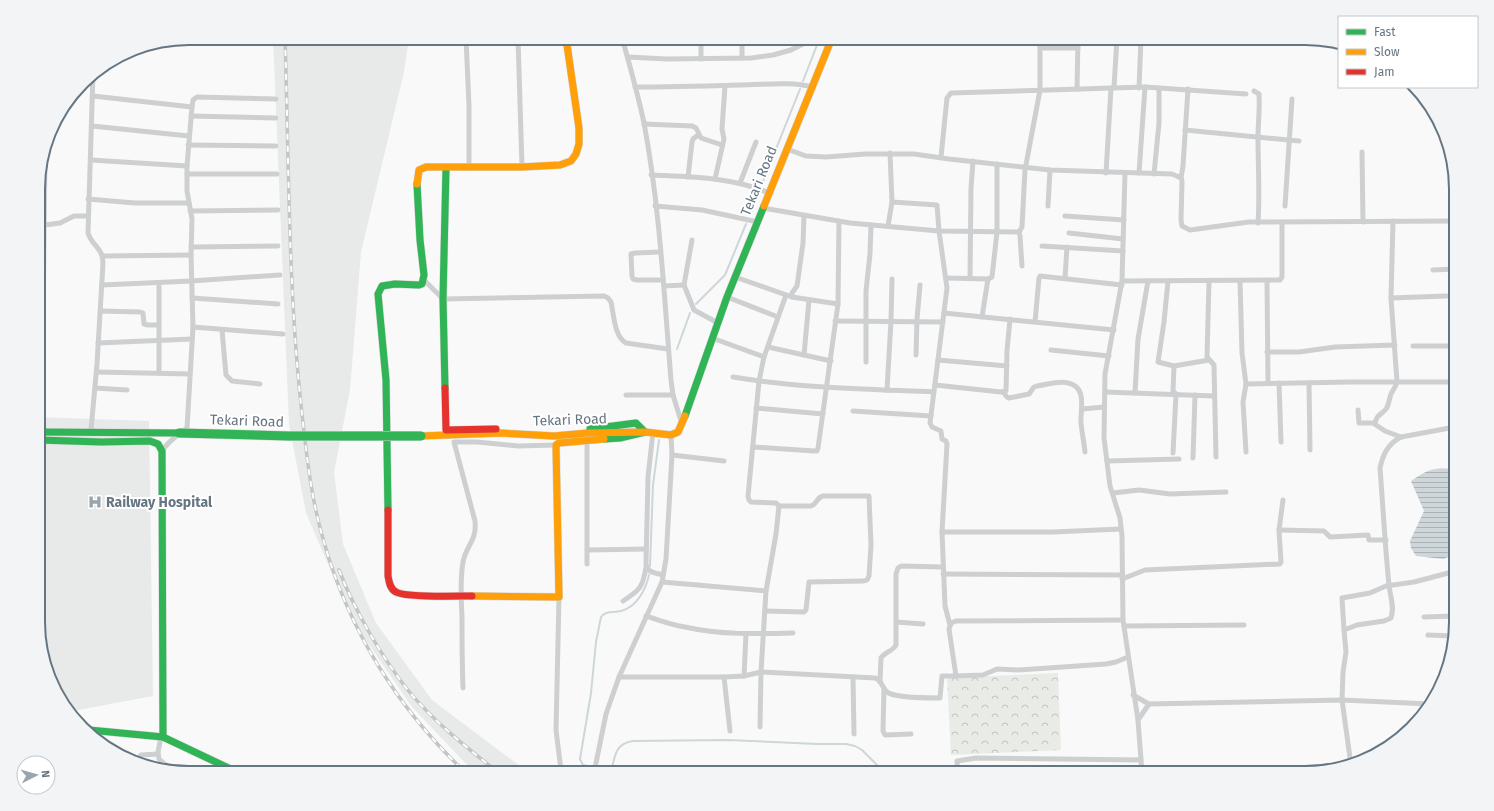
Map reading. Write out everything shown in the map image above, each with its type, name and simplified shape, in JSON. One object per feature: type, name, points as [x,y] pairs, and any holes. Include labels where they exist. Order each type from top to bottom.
[{"type":"main road","points":[[567,45],[579,128],[579,144],[576,154],[571,161],[560,165],[469,168],[426,167],[419,170],[420,251],[425,275],[424,280],[422,284],[419,285],[382,286],[379,290],[378,295],[386,380],[388,582],[392,589],[398,594],[559,597],[556,445],[559,443],[629,437],[649,432]]},
{"type":"main road","name":"Tekari Road","points":[[45,432],[179,433],[320,437],[421,436],[500,433],[554,436],[629,432],[649,432],[671,435],[678,432],[727,297],[829,45]]},
{"type":"main road","points":[[446,168],[443,299],[446,430],[477,428],[554,433],[636,424],[649,432]]},
{"type":"main road","points":[[45,440],[101,442],[150,441],[156,442],[162,451],[162,737]]},
{"type":"main road","points":[[95,731],[162,737],[225,766]]},
{"type":"street","points":[[466,45],[469,112],[469,168]]},
{"type":"street","points":[[518,45],[522,167]]},
{"type":"street","points":[[624,45],[644,124],[664,283],[668,351],[673,395],[682,424]]},
{"type":"street","points":[[701,45],[702,59]]},
{"type":"street","points":[[742,45],[742,58]]},
{"type":"street","points":[[628,57],[702,59],[742,58],[779,54],[801,45]]},
{"type":"street","points":[[1106,172],[1111,88],[1114,87],[1116,45]]},
{"type":"street","points":[[1139,88],[1141,45]]},
{"type":"street","points":[[1022,266],[1019,232],[1022,227],[1026,168],[1040,90],[1040,48],[1078,48],[1077,89]]},
{"type":"street","points":[[91,430],[97,372],[103,256],[90,239],[88,233],[93,82]]},
{"type":"street","points":[[635,86],[798,84],[813,88]]},
{"type":"street","points":[[715,179],[724,139],[722,129],[725,86]]},
{"type":"street","points":[[1139,173],[1145,87]]},
{"type":"street","points":[[941,157],[948,95],[956,92],[1145,87],[1246,94]]},
{"type":"street","points":[[1154,174],[1159,123],[1159,88]]},
{"type":"street","points":[[1188,89],[1181,178],[1183,186],[1181,220],[1182,226],[1185,228],[1190,230],[1249,222],[1449,221]]},
{"type":"street","points":[[1254,90],[1259,94],[1260,111],[1258,137],[1260,193],[1258,223]]},
{"type":"street","points":[[93,96],[192,107]]},
{"type":"street","points":[[162,451],[166,444],[187,428],[193,327],[191,281],[192,218],[188,203],[187,166],[193,100],[197,97],[276,99]]},
{"type":"street","points":[[1285,206],[1292,99]]},
{"type":"street","points":[[191,116],[276,118]]},
{"type":"street","points":[[644,124],[692,126],[696,128],[698,134],[703,139],[722,145]]},
{"type":"street","points":[[92,126],[189,136]]},
{"type":"street","points":[[1185,130],[1300,141]]},
{"type":"street","points":[[688,177],[692,142],[698,134]]},
{"type":"street","points":[[740,183],[756,142]]},
{"type":"street","points":[[188,145],[276,146]]},
{"type":"street","points":[[787,149],[806,156],[826,157],[890,153],[914,154],[1026,168],[1172,174],[1181,178]]},
{"type":"street","points":[[1362,152],[1363,222]]},
{"type":"street","points":[[888,226],[892,202],[890,153]]},
{"type":"street","points":[[91,160],[187,166]]},
{"type":"street","points":[[970,278],[971,188],[973,161]]},
{"type":"street","points":[[946,278],[992,278],[997,232],[997,164]]},
{"type":"street","points":[[1048,206],[1050,170]]},
{"type":"street","points":[[1125,173],[1122,283],[1105,374],[1104,438],[1113,492],[1120,518],[1123,620],[1133,695],[1138,720],[1142,766]]},
{"type":"street","points":[[187,174],[277,174]]},
{"type":"street","points":[[651,175],[715,179],[740,183],[768,193]]},
{"type":"street","points":[[88,199],[135,203],[188,203]]},
{"type":"street","points":[[892,202],[937,205],[947,288],[931,416],[932,427],[941,431],[942,439],[946,441],[947,444],[942,532],[943,574],[945,606],[950,625],[956,676]]},
{"type":"street","points":[[655,206],[702,210],[758,222]]},
{"type":"street","points":[[763,208],[804,216],[871,225],[939,231],[1019,232]]},
{"type":"street","points":[[190,211],[278,210]]},
{"type":"street","points":[[45,225],[60,223],[74,216],[88,216]]},
{"type":"street","points":[[792,297],[792,292],[797,286],[803,243],[804,216]]},
{"type":"street","points":[[1065,216],[1124,220]]},
{"type":"street","points":[[753,447],[817,451],[838,304],[839,221]]},
{"type":"street","points":[[1375,424],[1379,414],[1385,410],[1388,405],[1391,395],[1398,382],[1391,298],[1393,221]]},
{"type":"street","points":[[1035,322],[1039,277],[1043,276],[1122,283],[1148,281],[1278,281],[1282,279],[1282,223]]},
{"type":"street","points":[[866,362],[866,291],[871,225]]},
{"type":"street","points":[[1069,233],[1123,239]]},
{"type":"street","points":[[692,240],[684,285],[694,310],[718,323]]},
{"type":"street","points":[[191,247],[278,246]]},
{"type":"street","points":[[1042,246],[1123,251]]},
{"type":"street","points":[[1065,278],[1067,247]]},
{"type":"street","points":[[660,252],[631,254],[633,279],[684,285]]},
{"type":"street","points":[[103,256],[191,255]]},
{"type":"street","points":[[1433,270],[1449,269]]},
{"type":"street","points":[[102,285],[159,283],[280,275]]},
{"type":"street","points":[[735,277],[792,297],[838,304]]},
{"type":"street","points":[[887,390],[892,321],[892,279]]},
{"type":"street","points":[[982,317],[988,279]]},
{"type":"street","points":[[424,280],[443,299],[604,296],[611,302],[621,340],[626,343],[668,351]]},
{"type":"street","points":[[1135,393],[1138,339],[1148,281]]},
{"type":"street","points":[[1168,281],[1158,362],[1174,366],[1209,360]]},
{"type":"street","points":[[1209,281],[1207,357],[1213,364],[1216,457]]},
{"type":"street","points":[[1240,281],[1242,353],[1246,384],[1243,402],[1246,452]]},
{"type":"street","points":[[1267,281],[1268,384]]},
{"type":"street","points":[[159,283],[159,373]]},
{"type":"street","points":[[916,355],[920,285]]},
{"type":"street","points":[[765,611],[804,612],[806,610],[809,582],[866,580],[869,576],[871,545],[870,496],[823,496],[811,506],[779,506],[777,503],[753,502],[748,499],[759,381],[764,357],[786,295]]},
{"type":"street","points":[[1391,298],[1446,296]]},
{"type":"street","points":[[727,297],[778,317]]},
{"type":"street","points":[[192,298],[278,304]]},
{"type":"street","points":[[804,355],[809,300]]},
{"type":"street","points":[[101,311],[140,312],[142,313],[144,324],[159,325]]},
{"type":"street","points":[[944,313],[1114,330]]},
{"type":"street","points":[[1003,392],[1007,389],[1010,319]]},
{"type":"street","points":[[835,321],[943,322]]},
{"type":"street","points":[[193,327],[283,334]]},
{"type":"street","points":[[222,330],[226,375],[232,381],[260,384]]},
{"type":"street","points":[[712,338],[764,357]]},
{"type":"street","points":[[98,343],[192,339]]},
{"type":"street","points":[[1267,352],[1299,352],[1335,347],[1395,345]]},
{"type":"street","points":[[1413,346],[1449,346]]},
{"type":"street","points":[[768,347],[830,361]]},
{"type":"street","points":[[1051,350],[1109,356]]},
{"type":"street","points":[[938,360],[1007,366]]},
{"type":"street","points":[[1173,453],[1176,394],[1173,391],[1174,366]]},
{"type":"street","points":[[97,372],[190,374]]},
{"type":"street","points":[[734,377],[826,388],[934,392]]},
{"type":"street","points":[[935,385],[1003,392],[1008,398],[1028,395],[1035,386],[1068,382],[1075,386],[1079,391],[1082,402],[1081,423],[1085,452]]},
{"type":"street","points":[[1246,384],[1449,382]]},
{"type":"street","points":[[1279,383],[1281,442]]},
{"type":"street","points":[[1309,383],[1310,450]]},
{"type":"street","points":[[95,388],[127,390]]},
{"type":"street","points":[[1105,392],[1214,396]]},
{"type":"street","points":[[626,395],[673,395]]},
{"type":"street","points":[[1192,458],[1195,395]]},
{"type":"street","points":[[1082,408],[1104,407]]},
{"type":"street","points":[[756,408],[823,414]]},
{"type":"street","points":[[1358,410],[1359,422],[1375,424],[1385,431],[1401,437]]},
{"type":"street","points":[[853,412],[931,416]]},
{"type":"street","points":[[45,427],[91,430],[187,428]]},
{"type":"street","points":[[1344,630],[1357,625],[1384,621],[1391,618],[1393,612],[1389,586],[1380,468],[1382,457],[1388,446],[1401,437],[1449,428]]},
{"type":"street","points":[[623,602],[638,591],[642,586],[646,567],[649,432]]},
{"type":"street","points":[[595,766],[606,714],[619,676],[662,582],[666,559],[672,455],[671,435]]},
{"type":"street","points":[[587,441],[587,564]]},
{"type":"street","points":[[463,688],[461,595],[463,562],[465,555],[474,540],[476,530],[475,521],[454,442],[477,442],[518,446],[556,445]]},
{"type":"street","points":[[672,455],[724,461]]},
{"type":"street","points":[[1107,461],[1179,459]]},
{"type":"street","points":[[1113,492],[1139,490],[1170,494],[1226,492]]},
{"type":"street","points":[[943,574],[1122,577],[1145,570],[1279,564],[1281,562],[1279,530],[1283,500]]},
{"type":"street","points":[[760,727],[761,672],[766,591],[776,534],[779,506]]},
{"type":"street","points":[[942,532],[1053,532],[1121,529]]},
{"type":"street","points":[[1279,530],[1324,531],[1330,537],[1368,535],[1369,540],[1386,540]]},
{"type":"street","points":[[587,550],[646,549]]},
{"type":"street","points":[[943,567],[901,566],[898,568],[896,574],[896,645],[895,649],[883,655],[881,658],[880,681],[884,689],[892,695],[940,698],[942,676],[983,675],[997,669],[1019,670],[1106,664],[1128,657]]},
{"type":"street","points":[[646,567],[650,572],[663,575]]},
{"type":"street","points":[[1350,758],[1342,700],[1343,672],[1346,652],[1342,598],[1370,593],[1389,586],[1414,582],[1449,573]]},
{"type":"street","points":[[662,582],[766,591]]},
{"type":"street","points":[[559,597],[556,730],[560,766]]},
{"type":"street","points":[[646,616],[686,628],[723,633],[793,633]]},
{"type":"street","points":[[1424,617],[1449,616]]},
{"type":"street","points":[[950,625],[951,623],[956,622],[1123,620]]},
{"type":"street","points":[[896,622],[923,624]]},
{"type":"street","points":[[1124,626],[1244,625]]},
{"type":"street","points":[[744,676],[746,634]]},
{"type":"street","points":[[1428,635],[1449,636]]},
{"type":"street","points":[[619,676],[724,677],[744,676],[761,672],[875,678],[880,681]]},
{"type":"street","points":[[724,677],[730,731]]},
{"type":"street","points":[[852,677],[854,734]]},
{"type":"street","points":[[884,689],[883,731],[885,735],[911,734]]},
{"type":"street","points":[[1133,695],[1149,704],[1342,700],[1424,704]]},
{"type":"street","points":[[1138,720],[1149,704]]},
{"type":"street","points":[[161,763],[158,754],[162,737]]},
{"type":"street","points":[[139,757],[140,755],[158,754]]},
{"type":"street","points":[[957,766],[957,761],[976,758],[1142,760]]},
{"type":"shaded area","points":[[273,45],[408,45],[404,72],[361,252],[350,390],[334,472],[343,544],[376,623],[432,700],[520,766],[468,766],[412,707],[352,620],[306,513],[289,424]]},
{"type":"shaded area","name":"Railway Hospital","points":[[45,417],[149,421],[153,696],[76,711],[64,694],[56,677],[50,659],[45,631]]},
{"type":"shaded area","points":[[1449,469],[1449,557],[1443,559],[1416,556],[1411,548],[1410,541],[1424,511],[1411,481],[1430,470]]},
{"type":"green space","points":[[1058,673],[1061,750],[951,755],[947,678]]},
{"type":"waterway","points":[[803,81],[817,45]]},
{"type":"waterway","points":[[762,184],[800,89]]},
{"type":"waterway","points":[[750,215],[758,194]]},
{"type":"waterway","points":[[696,304],[725,275],[746,224]]},
{"type":"waterway","points":[[677,349],[690,313]]},
{"type":"waterway","points":[[650,566],[653,485],[659,440]]},
{"type":"waterway","points":[[588,766],[583,765],[580,759],[591,693],[596,642],[601,617],[605,613],[621,611],[632,606],[640,597],[646,586],[649,575]]},
{"type":"waterway","points":[[613,766],[616,752],[619,748],[622,745],[633,741],[728,740],[846,744],[855,746],[862,750],[878,766]]},
{"type":"railway","points":[[285,45],[290,226],[297,367],[310,478],[320,526],[335,575],[347,607],[362,638],[398,696],[419,723],[459,766]]},
{"type":"railway","points":[[339,570],[352,600],[369,632],[407,689],[439,723],[490,766]]},
{"type":"traffic: fast","points":[[445,388],[443,299],[446,168]]},
{"type":"traffic: fast","points":[[388,510],[386,380],[378,294],[382,286],[395,284],[422,284],[424,275],[420,240],[417,184]]},
{"type":"traffic: fast","points":[[685,416],[727,297],[764,206]]},
{"type":"traffic: fast","points":[[590,429],[636,423],[645,432],[620,438],[604,439]]},
{"type":"traffic: fast","points":[[45,432],[179,433]]},
{"type":"traffic: fast","points":[[179,433],[288,436],[421,436]]},
{"type":"traffic: fast","points":[[45,440],[101,442],[150,441],[158,444],[162,451],[163,737]]},
{"type":"traffic: fast","points":[[95,731],[163,737],[224,766]]},
{"type":"traffic: slow","points":[[417,184],[419,170],[426,167],[522,167],[560,165],[571,161],[576,154],[579,144],[579,128],[567,45]]},
{"type":"traffic: slow","points":[[764,206],[829,45]]},
{"type":"traffic: slow","points":[[421,436],[500,433],[554,436],[588,433],[645,432],[671,435],[678,432],[685,416]]},
{"type":"traffic: slow","points":[[472,596],[559,597],[556,445],[559,443],[604,439]]},
{"type":"traffic: jam","points":[[445,388],[446,430],[496,429]]},
{"type":"traffic: jam","points":[[388,510],[388,576],[392,589],[396,592],[410,595],[472,596]]},
{"type":"place","name":"Railway Hospital","points":[[95,502]]}]
